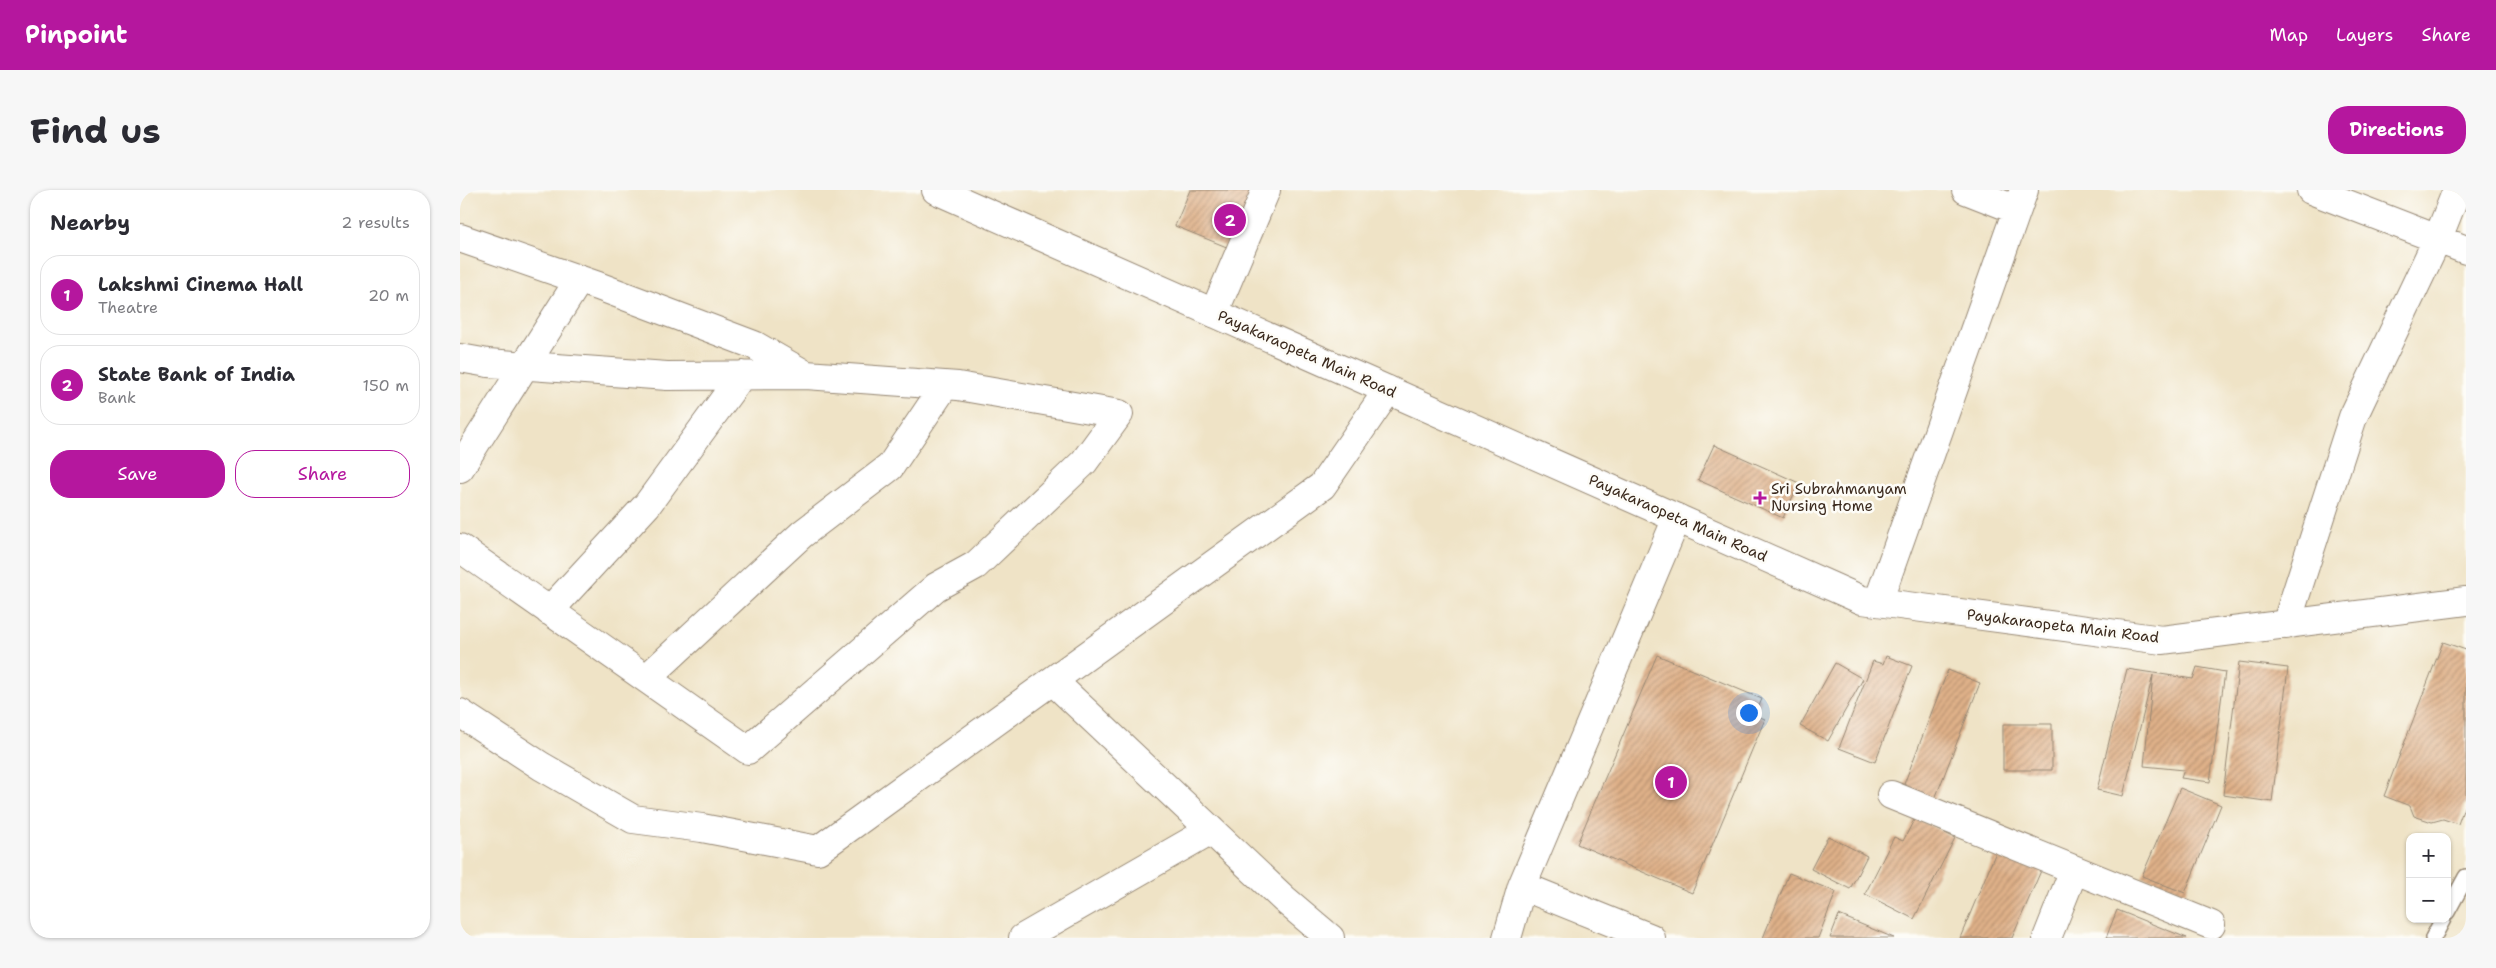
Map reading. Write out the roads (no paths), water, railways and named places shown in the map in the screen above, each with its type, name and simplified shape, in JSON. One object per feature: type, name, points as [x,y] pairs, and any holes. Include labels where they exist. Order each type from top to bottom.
[{"type":"street","name":"Payakaraopeta Main Road","points":[[936,190],[1862,600],[2162,640],[2466,601]]},
{"type":"street","points":[[1214,313],[1266,190]]},
{"type":"street","points":[[1878,602],[2020,200],[1966,190]]},
{"type":"street","points":[[2311,190],[2466,250]]},
{"type":"street","points":[[2286,625],[2354,418],[2438,238],[2457,190]]},
{"type":"street","points":[[460,238],[754,345],[806,375]]},
{"type":"street","points":[[460,468],[579,280]]},
{"type":"street","points":[[460,358],[526,366],[667,376],[806,375],[945,384],[1119,414],[1084,462],[976,565],[936,586],[748,750],[460,548]]},
{"type":"street","points":[[549,611],[647,505],[742,375]]},
{"type":"street","points":[[647,678],[802,534],[890,467],[945,384]]},
{"type":"street","points":[[460,713],[541,766],[634,819],[702,828],[818,850],[1322,486],[1388,390]]},
{"type":"street","points":[[1507,938],[1522,886],[1677,518]]},
{"type":"street","points":[[1053,681],[1284,899],[1330,938]]},
{"type":"street","points":[[1891,795],[2211,925]]},
{"type":"street","points":[[1023,938],[1211,830]]},
{"type":"street","points":[[2047,938],[2074,870]]},
{"type":"street","points":[[1522,886],[1651,938]]},
{"type":"lane","points":[[2451,905],[2466,877]]},
{"type":"lane","points":[[2434,938],[2442,923]]},
{"type":"place","name":"State Bank of India","points":[[1230,220]]},
{"type":"place","name":"Sri Subrahmanyam Nursing Home","points":[[1760,498]]},
{"type":"place","name":"Lakshmi Cinema Hall","points":[[1671,782]]}]
